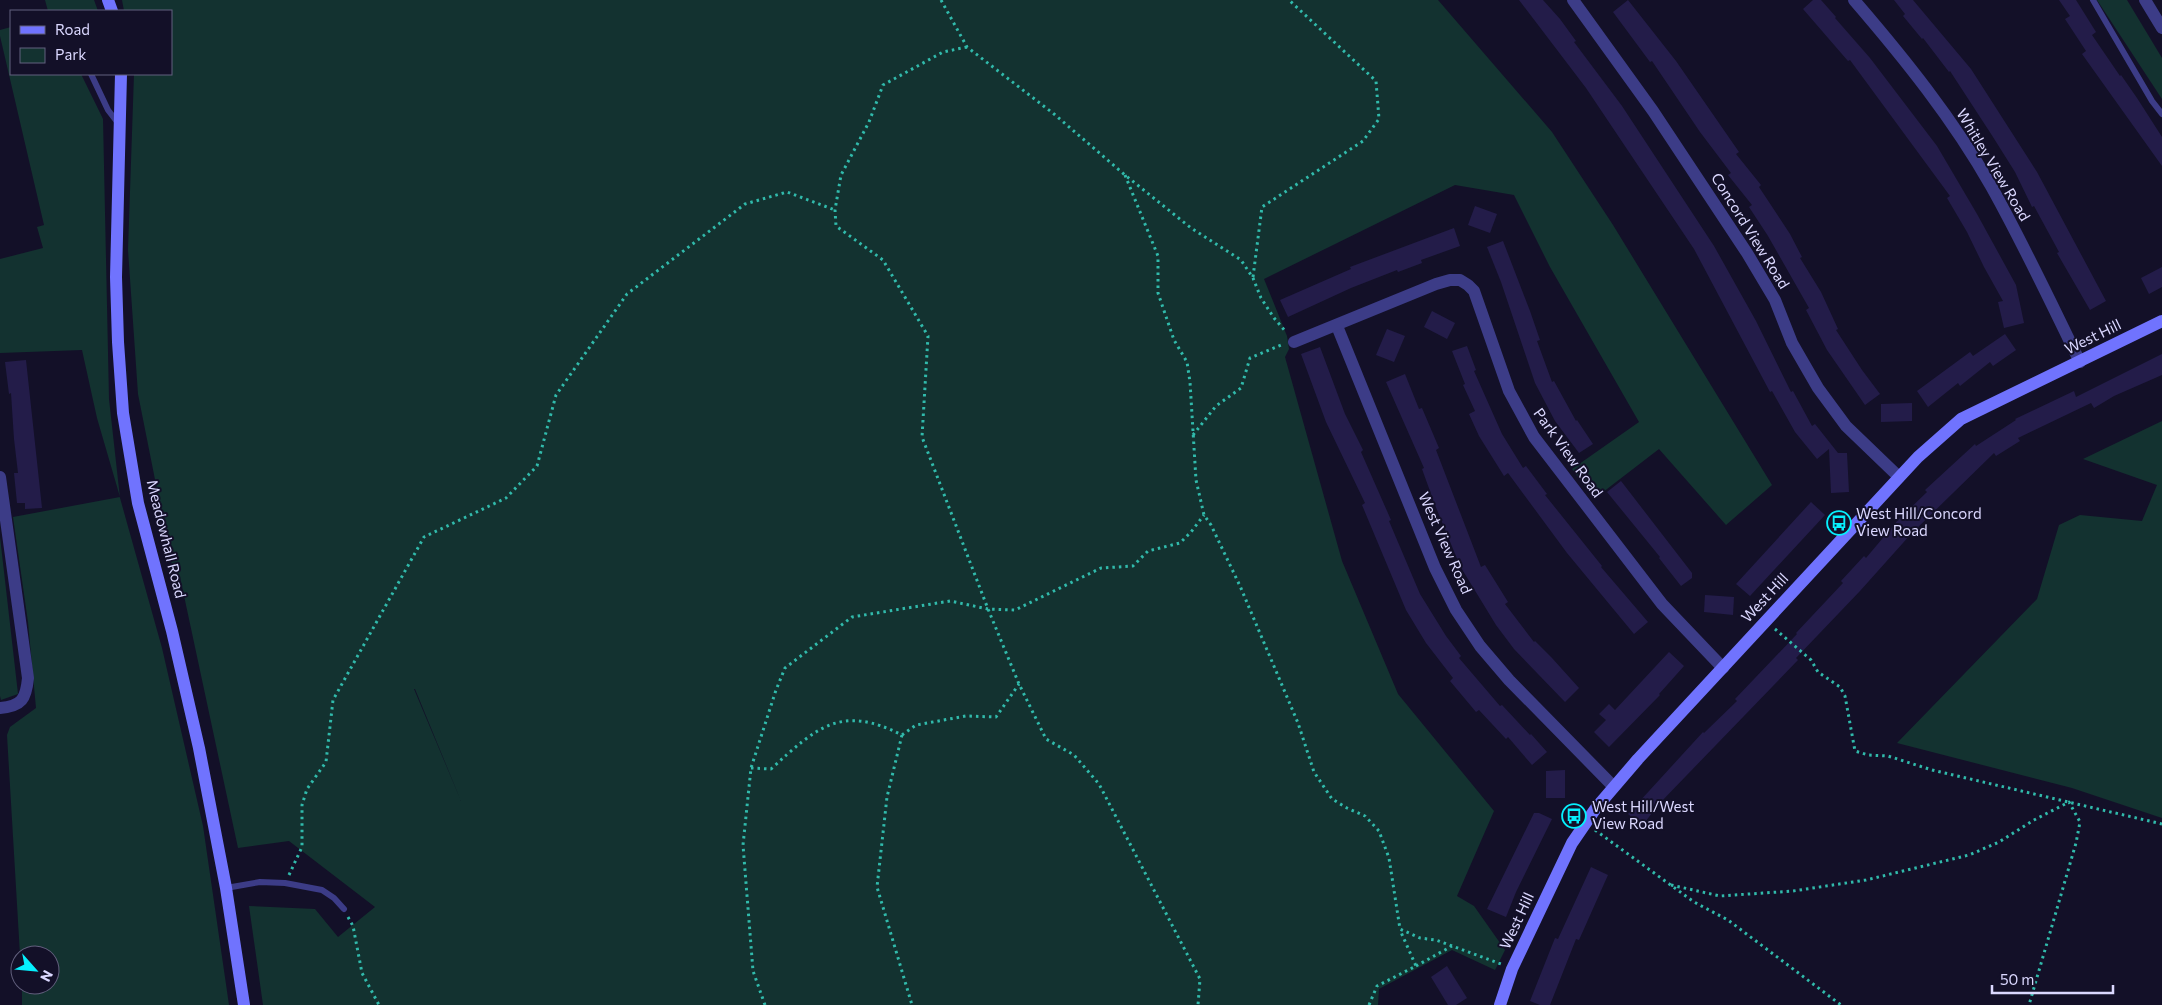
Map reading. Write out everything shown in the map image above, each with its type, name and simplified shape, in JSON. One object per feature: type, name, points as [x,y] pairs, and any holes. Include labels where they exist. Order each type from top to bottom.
[{"type":"street","name":"Concord View Road","points":[[1573,0],[1653,111],[1747,253],[1775,300],[1792,343],[1818,388],[1846,426],[1899,477]]},
{"type":"street","name":"Whitley View Road","points":[[1854,0],[1922,84],[1990,185],[2025,250],[2080,362]]},
{"type":"street","points":[[2145,0],[2162,28]]},
{"type":"street","name":"Meadowhall Road","points":[[121,75],[116,277],[123,414],[138,503],[172,632],[197,740],[226,888],[244,1005]]},
{"type":"street","name":"Park View Road","points":[[1294,342],[1436,284],[1450,280],[1460,280],[1468,285],[1479,302],[1510,391],[1534,437],[1662,604],[1723,668]]},
{"type":"street","name":"West Hill","points":[[1500,1005],[1512,968],[1572,843],[1584,823],[1613,786],[1899,477],[1939,437],[1961,419],[2025,386],[2080,362],[2162,321]]},
{"type":"street","name":"West View Road","points":[[1337,326],[1435,568],[1456,610],[1480,646],[1509,680],[1613,786]]},
{"type":"street","points":[[0,478],[28,678],[27,692],[21,702],[10,707],[0,708]]},
{"type":"lane","points":[[2093,0],[2152,102],[2162,114]]},
{"type":"lane","points":[[91,75],[108,110],[120,126]]},
{"type":"lane","points":[[226,888],[260,882],[285,883],[322,890],[334,898],[344,909]]},
{"type":"path","points":[[942,0],[967,47],[1054,114],[1191,228],[1222,246],[1241,260],[1253,278],[1261,298],[1274,318],[1294,342]]},
{"type":"path","points":[[1253,278],[1262,207],[1363,141],[1380,119],[1376,82],[1289,0]]},
{"type":"path","points":[[967,47],[943,52],[883,85],[869,122],[841,175],[835,210],[836,226],[883,260],[928,336],[922,437],[988,609],[1019,684],[1046,738],[1074,755],[1099,784],[1200,979],[1198,1005]]},
{"type":"path","points":[[1125,175],[1158,256],[1158,293],[1174,340],[1187,362],[1196,480],[1204,515],[1211,525],[1240,586],[1298,723],[1314,772],[1332,799],[1365,816],[1379,830],[1389,858],[1400,929],[1416,966]]},
{"type":"path","points":[[285,883],[302,847],[302,805],[307,788],[326,762],[333,700],[424,537],[506,498],[537,466],[556,395],[627,294],[745,204],[787,192],[835,210]]},
{"type":"path","points":[[1193,436],[1216,406],[1241,388],[1250,358],[1282,344],[1294,342]]},
{"type":"path","points":[[765,1005],[753,971],[743,845],[751,768],[785,668],[852,617],[950,600],[988,609],[1015,610],[1101,568],[1133,566],[1148,551],[1180,543],[1204,515]]},
{"type":"path","points":[[1766,621],[1811,660],[1818,672],[1840,688],[1845,696],[1855,751],[1868,755],[1888,756],[1932,770],[2162,824]]},
{"type":"path","points":[[912,1005],[878,887],[887,797],[902,735],[916,725],[966,716],[996,717],[1019,684]]},
{"type":"path","points":[[751,768],[771,768],[805,738],[832,723],[858,719],[892,729],[902,735]]},
{"type":"path","points":[[1671,885],[1720,896],[1793,891],[1866,880],[1970,854],[1999,842],[2034,820],[2069,802]]},
{"type":"path","points":[[2029,1005],[2076,843],[2080,822],[2069,802]]},
{"type":"path","points":[[1584,823],[1694,902],[1728,920],[1842,1005]]},
{"type":"path","points":[[344,909],[353,926],[362,973],[380,1005]]},
{"type":"path","points":[[1400,929],[1420,938],[1436,940],[1512,968]]},
{"type":"path","points":[[1368,1005],[1376,986],[1452,946]]},
{"type":"green space","points":[[45,0],[94,0],[98,10],[48,10]]},
{"type":"green space","points":[[122,0],[1438,0],[1552,132],[1613,225],[1772,485],[1726,525],[1659,449],[1594,499],[1572,469],[1639,422],[1550,267],[1514,195],[1455,185],[1264,279],[1287,336],[1289,349],[1285,357],[1342,561],[1398,694],[1494,811],[1457,896],[1474,906],[1505,950],[1495,970],[1452,950],[1379,989],[1378,1005],[263,1005],[249,906],[315,909],[338,937],[375,907],[289,841],[238,848],[180,577],[173,570],[138,394],[128,250],[134,75],[172,75],[172,10],[124,10]],"holes":[[[414,689],[415,689],[461,801]]]},
{"type":"green space","points":[[2097,0],[2127,0],[2162,58],[2162,99]]},
{"type":"green space","points":[[10,27],[10,75],[81,75],[103,119],[109,399],[120,496],[97,418],[82,350],[0,353],[0,259],[43,248],[37,227],[44,225],[0,36],[0,30]]},
{"type":"green space","points":[[2162,421],[2162,818],[2072,788],[1897,743],[2037,599],[2059,525],[2080,515],[2142,521],[2157,485],[2083,459]]},
{"type":"green space","points":[[120,497],[162,648],[203,826],[229,1005],[22,1005],[22,995],[60,995],[60,945],[19,945],[7,735],[10,727],[36,708],[28,622],[13,517]]},
{"type":"green space","points":[[0,537],[18,694],[1,700],[0,696]]},
{"type":"building","points":[[1519,0],[1543,0],[1560,19],[1576,41],[1574,42],[1622,106],[1714,246],[1756,321],[1791,392],[1793,391],[1812,426],[1815,424],[1838,453],[1847,453],[1849,492],[1831,493],[1829,449],[1817,459],[1795,432],[1772,391],[1770,392],[1694,249],[1586,88]]},
{"type":"building","points":[[1628,0],[1676,61],[1739,152],[1736,154],[1761,185],[1759,187],[1790,234],[1802,257],[1800,258],[1821,292],[1838,329],[1836,330],[1880,394],[1865,405],[1827,350],[1806,310],[1809,308],[1768,236],[1749,207],[1752,205],[1728,175],[1731,173],[1700,132],[1652,61],[1650,62],[1613,12]]},
{"type":"building","points":[[1813,0],[1821,0],[1836,17],[1937,146],[2016,285],[2024,323],[2004,328],[1998,302],[2003,301],[1947,198],[1950,196],[1850,60],[1848,61],[1803,9]]},
{"type":"building","points":[[1894,0],[1913,0],[1971,69],[2037,172],[2106,301],[2090,310],[2057,253],[2059,252],[2034,206],[2032,207],[2015,172],[1993,137],[1950,71],[1903,16],[1905,14]]},
{"type":"building","points":[[2059,0],[2076,0],[2096,32],[2092,35],[2162,137],[2162,166],[2082,54],[2086,51],[2065,19],[2070,16]]},
{"type":"building","points":[[1475,206],[1497,214],[1490,233],[1468,225]]},
{"type":"building","points":[[1454,228],[1460,246],[1421,260],[1422,263],[1398,272],[1397,270],[1351,288],[1288,317],[1280,300],[1351,269],[1350,267]]},
{"type":"building","points":[[1503,241],[1530,311],[1540,340],[1537,341],[1552,382],[1554,381],[1576,421],[1593,444],[1579,453],[1555,421],[1535,383],[1501,282],[1487,247]]},
{"type":"building","points":[[2162,267],[2162,287],[2149,294],[2141,278]]},
{"type":"building","points":[[1432,311],[1455,323],[1447,339],[1424,327]]},
{"type":"building","points":[[1387,329],[1405,336],[1394,362],[1376,355]]},
{"type":"building","points":[[2005,334],[2016,350],[1993,366],[1990,362],[1960,386],[1958,383],[1928,407],[1917,391],[1970,352],[1973,356]]},
{"type":"building","points":[[1467,346],[1476,370],[1474,371],[1502,434],[1523,468],[1526,466],[1547,494],[1545,495],[1601,567],[1648,622],[1634,634],[1567,553],[1508,473],[1504,476],[1479,436],[1469,414],[1475,411],[1463,385],[1465,384],[1452,351]]},
{"type":"building","points":[[1320,347],[1345,414],[1363,450],[1361,452],[1391,520],[1389,521],[1420,594],[1461,656],[1459,658],[1500,706],[1502,705],[1547,752],[1532,765],[1508,737],[1506,739],[1479,710],[1476,712],[1450,681],[1453,678],[1426,643],[1406,610],[1362,505],[1365,503],[1326,422],[1301,354]]},
{"type":"building","points":[[2162,354],[2162,375],[2114,396],[2094,408],[2091,403],[2018,438],[2020,441],[1996,456],[1994,453],[1911,534],[1796,658],[1798,660],[1659,804],[1642,826],[1628,814],[1703,732],[1737,701],[1735,699],[1843,583],[1841,581],[1864,556],[1866,558],[1898,520],[1927,492],[1925,490],[1975,444],[1976,446],[2015,419],[2074,391],[2076,397]]},
{"type":"building","points":[[26,360],[42,508],[25,509],[25,503],[17,503],[14,473],[18,473],[11,393],[9,394],[5,362]]},
{"type":"building","points":[[1405,374],[1419,409],[1422,408],[1439,448],[1436,450],[1481,567],[1485,565],[1508,602],[1505,604],[1534,642],[1552,658],[1579,688],[1565,702],[1514,649],[1496,625],[1460,566],[1435,505],[1422,469],[1424,468],[1386,382]]},
{"type":"building","points":[[1912,403],[1912,421],[1881,422],[1881,404]]},
{"type":"building","points":[[1621,481],[1692,573],[1692,578],[1681,586],[1607,492]]},
{"type":"building","points":[[1811,502],[1825,515],[1750,596],[1736,584]]},
{"type":"building","points":[[1705,595],[1734,597],[1733,615],[1704,612]]},
{"type":"building","points":[[1669,652],[1684,666],[1660,695],[1609,747],[1594,732],[1606,720],[1599,714],[1609,704],[1615,710]]},
{"type":"building","points":[[1565,770],[1565,798],[1546,798],[1546,771]]},
{"type":"building","points":[[1534,813],[1539,813],[1552,819],[1516,892],[1506,917],[1487,909]]},
{"type":"building","points":[[1591,867],[1608,875],[1579,940],[1576,939],[1550,1005],[1540,1005],[1530,1001],[1555,938],[1558,939]]},
{"type":"building","points":[[1447,966],[1467,998],[1456,1005],[1448,1005],[1431,977]]},
{"type":"place","name":"West Hill/Concord View Road","points":[[1839,523]]},
{"type":"place","name":"West Hill/West View Road","points":[[1574,816]]}]
